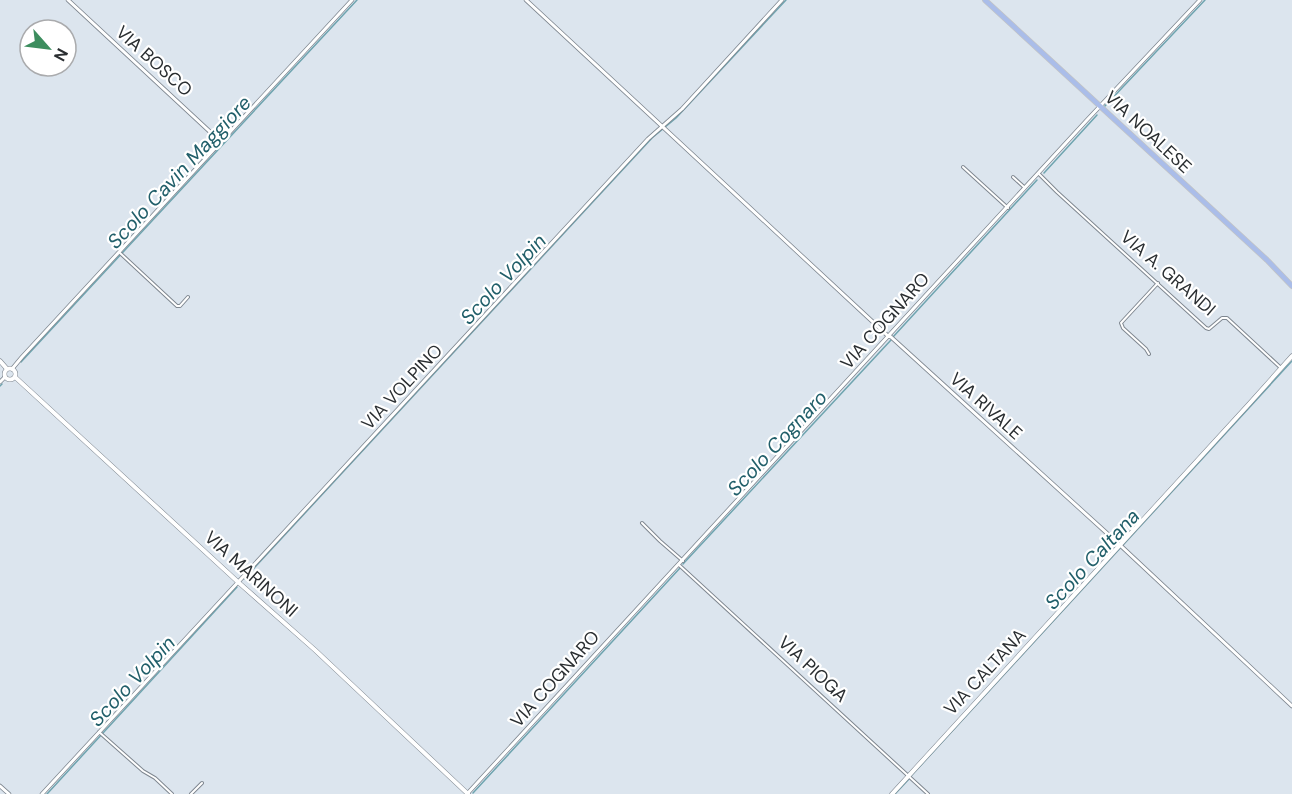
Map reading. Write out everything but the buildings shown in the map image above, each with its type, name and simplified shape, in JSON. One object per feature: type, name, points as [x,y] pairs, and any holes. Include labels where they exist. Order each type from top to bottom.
[{"type":"main road","name":"VIA NOALESE","points":[[985,0],[1292,285]]},
{"type":"main road","name":"VIA CALTANA","points":[[892,794],[1121,547],[1292,356]]},
{"type":"main road","points":[[0,362],[7,369],[12,369]]},
{"type":"main road","points":[[7,369],[5,377],[10,380],[15,376]]},
{"type":"main road","name":"VIA MARINONI","points":[[12,369],[15,376],[319,654],[468,794]]},
{"type":"street","name":"VIA BOSCO","points":[[68,0],[221,142]]},
{"type":"street","points":[[12,369],[121,254],[352,0]]},
{"type":"street","name":"VIA RIVALE","points":[[526,0],[889,337],[1292,705]]},
{"type":"street","name":"VIA VOLPINO","points":[[42,794],[101,733],[641,147],[664,128],[782,0]]},
{"type":"street","name":"VIA COGNARO","points":[[468,794],[1200,0]]},
{"type":"street","points":[[963,167],[1008,208]]},
{"type":"street","name":"VIA A. GRANDI","points":[[1039,174],[1206,328],[1211,328],[1222,318],[1227,318],[1281,368]]},
{"type":"street","points":[[1013,177],[1026,188]]},
{"type":"street","points":[[121,254],[177,306],[180,306],[188,297]]},
{"type":"street","points":[[1149,354],[1123,328],[1121,323],[1158,284]]},
{"type":"street","points":[[0,382],[5,377]]},
{"type":"street","points":[[642,523],[683,561]]},
{"type":"street","name":"VIA PIOGA","points":[[679,565],[928,794]]},
{"type":"street","points":[[101,733],[172,794]]},
{"type":"street","points":[[191,794],[202,783]]},
{"type":"street","points":[[0,786],[9,794]]},
{"type":"waterway","name":"Scolo Cavin Maggiore","points":[[21,362],[357,0]]},
{"type":"waterway","name":"Scolo Volpin","points":[[244,579],[652,138],[676,118],[786,0]]},
{"type":"waterway","name":"Scolo Cognaro","points":[[1104,107],[1205,0]]},
{"type":"waterway","name":"Scolo Cognaro","points":[[1044,173],[1097,115]]},
{"type":"waterway","name":"Scolo Cognaro","points":[[893,337],[1037,180]]},
{"type":"waterway","name":"Scolo Cognaro","points":[[683,564],[891,340]]},
{"type":"waterway","name":"Scolo Caltana","points":[[911,776],[1292,361]]},
{"type":"waterway","name":"Scolo Cognaro","points":[[473,793],[680,568]]},
{"type":"waterway","name":"Scolo Volpin","points":[[47,794],[237,587]]},
{"type":"waterway","name":"Scolo Caltana","points":[[895,794],[909,779]]}]
